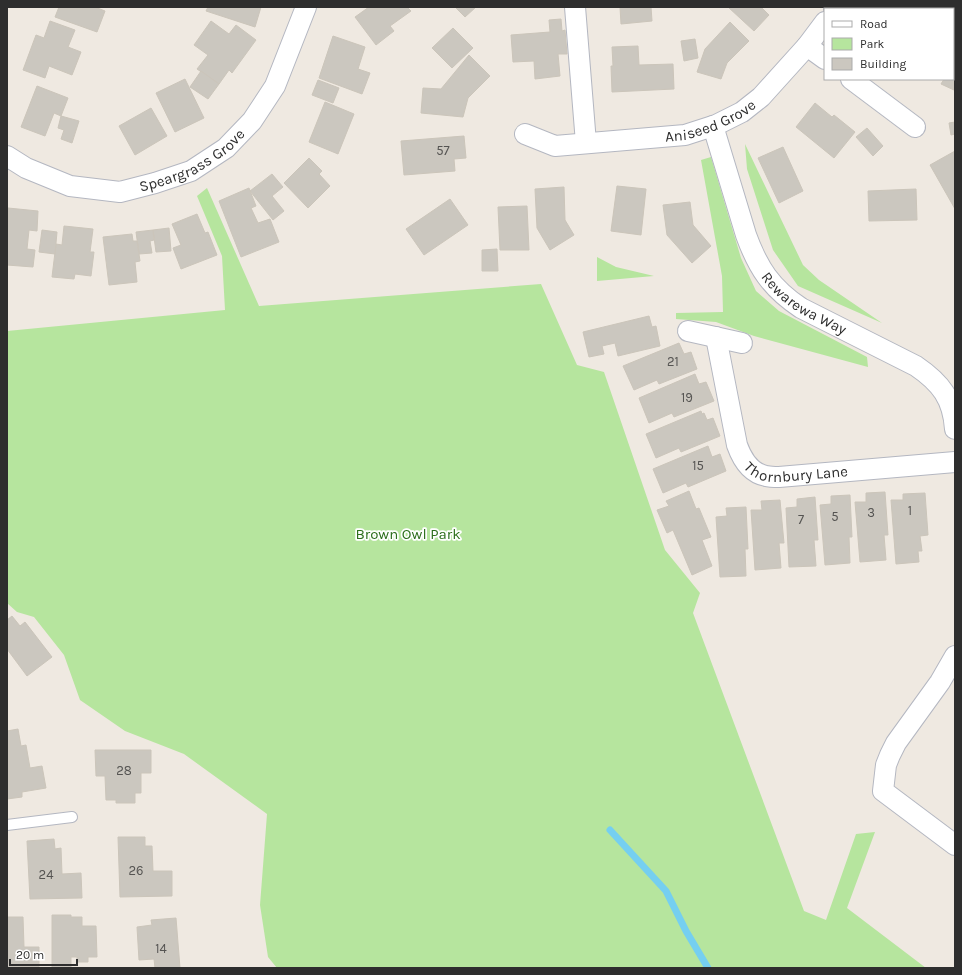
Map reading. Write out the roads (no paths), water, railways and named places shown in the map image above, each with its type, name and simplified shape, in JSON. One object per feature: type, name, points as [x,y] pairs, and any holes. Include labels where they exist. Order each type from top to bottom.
[{"type":"street","name":"Speargrass Grove","points":[[7,156],[26,168],[70,186],[120,192],[155,184],[192,171],[226,148],[252,121],[275,86],[306,7]]},
{"type":"street","points":[[575,7],[586,143]]},
{"type":"street","name":"Aniseed Grove","points":[[525,134],[555,146],[685,135],[713,126],[742,112],[761,97],[808,46],[824,23]]},
{"type":"street","points":[[808,46],[824,58]]},
{"type":"street","points":[[852,80],[915,128]]},
{"type":"street","name":"Rewarewa Way","points":[[713,126],[751,250],[761,269],[772,284],[785,297],[801,308],[916,366],[928,374],[938,384],[950,403],[955,430]]},
{"type":"street","points":[[688,331],[742,343]]},
{"type":"street","name":"Thornbury Lane","points":[[716,337],[737,445],[744,461],[757,473],[766,476],[779,477],[955,462]]},
{"type":"street","points":[[955,656],[940,682],[896,743],[886,766],[883,791],[955,845]]},
{"type":"lane","points":[[7,825],[72,817]]},
{"type":"waterway","points":[[610,830],[666,891],[686,931],[708,968]]},
{"type":"park label","name":"Brown Owl Park","points":[[408,534]]}]
